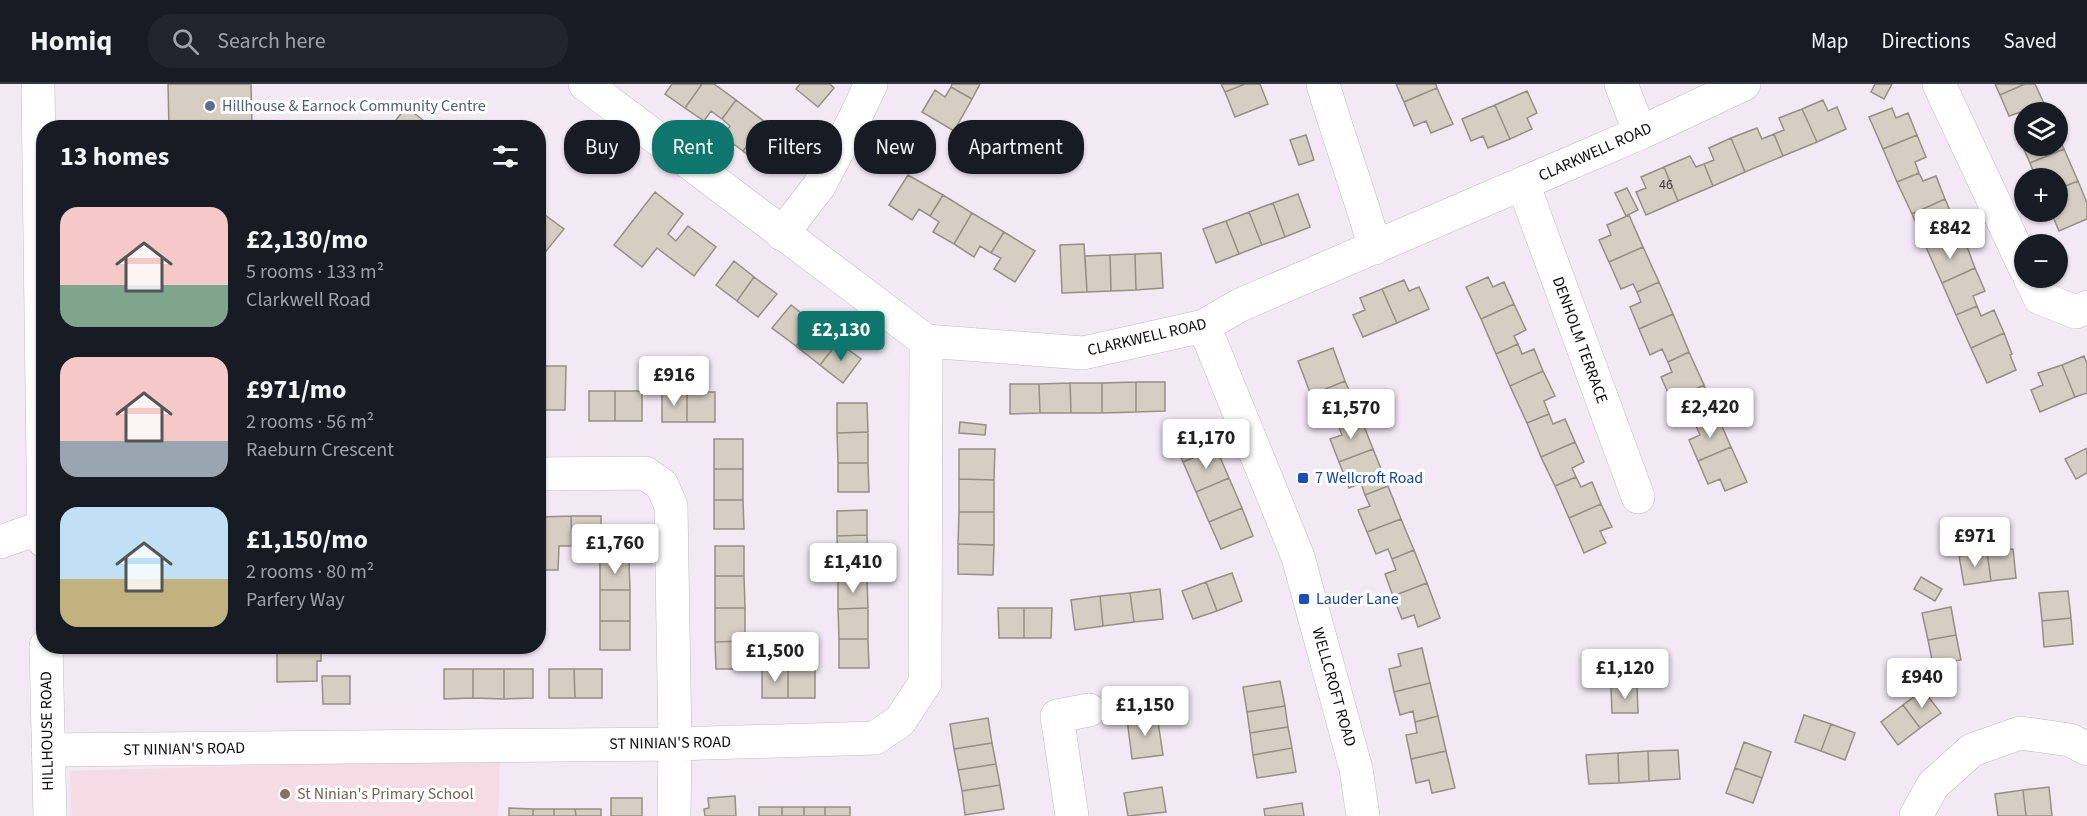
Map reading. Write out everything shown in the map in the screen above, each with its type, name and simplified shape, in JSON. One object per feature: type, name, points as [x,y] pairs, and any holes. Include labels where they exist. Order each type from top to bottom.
[{"type":"street","points":[[38,84],[38,120]]},
{"type":"street","points":[[585,84],[926,341]]},
{"type":"street","points":[[782,234],[819,186],[871,84]]},
{"type":"street","points":[[1323,84],[1375,248]]},
{"type":"street","points":[[1621,84],[1640,133]]},
{"type":"street","name":"CLARKWELL ROAD","points":[[926,341],[1083,353],[1204,326],[1240,305],[1640,133],[1744,84]]},
{"type":"street","points":[[1939,84],[2014,244]]},
{"type":"street","name":"DENHOLM TERRACE","points":[[1522,184],[1638,497]]},
{"type":"street","points":[[2035,288],[2040,298],[2076,312],[2087,307]]},
{"type":"street","name":"WELLCROFT ROAD","points":[[1204,326],[1298,557],[1356,769],[1363,816]]},
{"type":"street","name":"ST NINIAN'S ROAD","points":[[48,750],[675,744],[875,738],[900,721],[925,682],[926,341]]},
{"type":"street","points":[[546,474],[645,473],[662,485],[671,506],[674,816]]},
{"type":"street","points":[[0,542],[36,529]]},
{"type":"street","name":"HILLHOUSE ROAD","points":[[46,654],[50,816]]},
{"type":"street","points":[[1072,816],[1058,716],[1089,710]]},
{"type":"street","points":[[1916,816],[1933,785],[1972,750],[2020,733],[2070,740],[2087,749]]},
{"type":"shaded area","name":"St Ninian's Primary School","points":[[500,758],[498,816],[71,816],[70,771]]},
{"type":"building","name":"Hillhouse & Earnock Community Centre","points":[[168,84],[251,84],[252,120],[169,120]]},
{"type":"building","points":[[672,84],[702,84],[685,108],[665,94]]},
{"type":"building","points":[[702,84],[714,84],[736,100],[722,119],[711,111],[703,120],[685,108]]},
{"type":"building","points":[[800,84],[830,84],[834,88],[818,107],[796,89]]},
{"type":"building","points":[[952,84],[980,84],[972,99],[951,87]]},
{"type":"building","points":[[1221,84],[1245,84],[1225,92]]},
{"type":"building","points":[[1245,84],[1260,84],[1268,104],[1235,117],[1225,92]]},
{"type":"building","points":[[1396,84],[1436,84],[1437,88],[1404,102]]},
{"type":"building","points":[[1875,84],[1892,84],[1884,99],[1871,92]]},
{"type":"building","points":[[1995,84],[2025,84],[2000,95]]},
{"type":"building","points":[[2025,84],[2035,84],[2043,102],[2014,102],[2014,114],[2009,116],[2000,95]]},
{"type":"building","points":[[951,87],[972,99],[960,120],[948,120],[948,127],[922,112],[935,90],[945,97]]},
{"type":"building","points":[[1437,88],[1453,124],[1431,133],[1426,121],[1414,126],[1404,102]]},
{"type":"building","points":[[1527,91],[1537,113],[1527,118],[1532,129],[1510,139],[1495,105]]},
{"type":"building","points":[[736,100],[762,120],[746,120],[746,147],[743,151],[734,144],[734,120],[722,119]]},
{"type":"building","points":[[1823,100],[1828,111],[1837,107],[1846,129],[1817,142],[1802,109]]},
{"type":"building","points":[[1495,105],[1510,139],[1488,148],[1483,136],[1471,141],[1462,119]]},
{"type":"building","points":[[406,107],[423,120],[396,120]]},
{"type":"building","points":[[1892,108],[1896,118],[1908,113],[1917,135],[1883,149],[1869,117]]},
{"type":"building","points":[[1802,109],[1817,142],[1783,156],[1774,134],[1784,130],[1779,118]]},
{"type":"building","points":[[1757,128],[1762,139],[1774,134],[1783,156],[1745,172],[1731,138]]},
{"type":"building","points":[[1306,135],[1314,160],[1299,165],[1290,140]]},
{"type":"building","points":[[1917,135],[1926,157],[1915,162],[1919,173],[1897,182],[1883,149]]},
{"type":"building","points":[[1731,138],[1745,172],[1713,186],[1704,164],[1714,160],[1709,148]]},
{"type":"building","points":[[1690,156],[1696,167],[1704,164],[1713,186],[1678,201],[1664,167]]},
{"type":"building","points":[[2027,156],[2047,156],[2030,163]]},
{"type":"building","points":[[2047,156],[2067,156],[2078,181],[2068,185],[2068,168],[2032,168],[2030,163]]},
{"type":"building","points":[[1664,167],[1678,201],[1646,215],[1636,192],[1646,188],[1641,177]]},
{"type":"building","points":[[1919,173],[1923,181],[1936,176],[1945,199],[1912,214],[1897,182]]},
{"type":"building","points":[[908,175],[943,195],[930,216],[919,209],[912,220],[889,205]]},
{"type":"building","points":[[2078,181],[2087,203],[2087,219],[2059,231],[2055,222],[2068,222],[2068,185]]},
{"type":"building","points":[[1627,188],[1638,210],[1626,216],[1615,193]]},
{"type":"building","points":[[655,192],[683,214],[668,234],[676,241],[688,226],[716,247],[694,276],[657,248],[642,267],[614,245]]},
{"type":"building","points":[[1298,194],[1310,227],[1285,237],[1273,203]]},
{"type":"building","points":[[943,195],[972,213],[954,244],[933,232],[939,222],[930,216]]},
{"type":"building","points":[[1945,199],[1955,222],[1943,227],[1947,238],[1926,247],[1912,214]]},
{"type":"building","points":[[1273,203],[1285,237],[1262,245],[1249,212]]},
{"type":"building","points":[[1249,212],[1262,245],[1239,254],[1226,221]]},
{"type":"building","points":[[972,213],[1004,232],[991,253],[980,246],[974,257],[954,244]]},
{"type":"building","points":[[1629,215],[1643,247],[1609,262],[1599,240],[1611,235],[1607,225]]},
{"type":"building","points":[[546,216],[564,229],[546,251]]},
{"type":"building","points":[[1226,221],[1239,254],[1216,263],[1203,229]]},
{"type":"building","points":[[1004,232],[1035,251],[1015,282],[994,269],[1001,258],[991,253]]},
{"type":"building","points":[[1947,238],[1952,250],[1966,244],[1975,268],[1942,283],[1926,247]]},
{"type":"building","points":[[1084,244],[1087,292],[1062,293],[1060,245]]},
{"type":"building","points":[[1643,247],[1659,282],[1637,292],[1633,284],[1621,289],[1609,262]]},
{"type":"building","points":[[1161,253],[1163,288],[1136,290],[1135,254]]},
{"type":"building","points":[[1135,254],[1136,290],[1111,291],[1110,255]]},
{"type":"building","points":[[1110,255],[1111,291],[1087,292],[1085,256]]},
{"type":"building","points":[[734,261],[754,277],[737,301],[716,285]]},
{"type":"building","points":[[1975,268],[1985,291],[1973,296],[1977,306],[1956,315],[1942,283]]},
{"type":"building","points":[[754,277],[777,294],[758,317],[737,301]]},
{"type":"building","points":[[1488,277],[1493,287],[1504,282],[1514,304],[1481,319],[1466,287]]},
{"type":"building","points":[[1404,280],[1409,291],[1419,287],[1429,309],[1397,323],[1382,289]]},
{"type":"building","points":[[1659,282],[1673,314],[1639,329],[1630,307],[1641,302],[1637,292]]},
{"type":"building","points":[[1382,289],[1397,323],[1363,337],[1353,315],[1365,310],[1360,298]]},
{"type":"building","points":[[1514,304],[1526,330],[1514,336],[1518,344],[1496,354],[1481,319]]},
{"type":"building","points":[[791,305],[814,323],[796,346],[772,328]]},
{"type":"building","points":[[1977,306],[1981,316],[1994,310],[2004,333],[1971,348],[1956,315]]},
{"type":"building","points":[[1673,314],[1689,352],[1668,362],[1662,349],[1650,355],[1639,329]]},
{"type":"building","points":[[814,323],[838,342],[820,365],[796,346]]},
{"type":"building","points":[[2004,333],[2016,370],[1987,383],[1971,348]]},
{"type":"building","points":[[838,342],[861,359],[843,383],[820,365]]},
{"type":"building","points":[[1518,344],[1522,354],[1534,349],[1543,371],[1510,386],[1496,354]]},
{"type":"building","points":[[1333,348],[1345,381],[1311,395],[1298,361]]},
{"type":"building","points":[[1689,352],[1704,385],[1671,400],[1661,377],[1672,372],[1668,362]]},
{"type":"building","points":[[2084,356],[2087,364],[2087,393],[2075,397],[2062,365]]},
{"type":"building","points":[[2062,365],[2075,397],[2040,412],[2031,390],[2043,385],[2038,373]]},
{"type":"building","points":[[546,366],[566,366],[565,410],[546,410]]},
{"type":"building","points":[[1543,371],[1555,396],[1544,401],[1549,414],[1527,423],[1510,386]]},
{"type":"building","points":[[1345,381],[1360,416],[1338,425],[1334,416],[1322,421],[1311,395]]},
{"type":"building","points":[[1136,382],[1165,382],[1165,411],[1136,412]]},
{"type":"building","points":[[1136,382],[1136,412],[1102,413],[1102,383]]},
{"type":"building","points":[[1070,383],[1102,383],[1102,413],[1071,413]]},
{"type":"building","points":[[1070,383],[1071,413],[1040,413],[1039,384]]},
{"type":"building","points":[[1010,384],[1039,384],[1040,413],[1010,414]]},
{"type":"building","points":[[1704,385],[1717,415],[1695,424],[1692,415],[1680,421],[1671,400]]},
{"type":"building","points":[[589,391],[615,391],[615,421],[589,421]]},
{"type":"building","points":[[615,391],[642,391],[642,421],[615,421]]},
{"type":"building","points":[[662,392],[687,392],[687,422],[662,422]]},
{"type":"building","points":[[687,392],[715,392],[715,422],[687,422]]},
{"type":"building","points":[[837,403],[867,403],[868,432],[837,433]]},
{"type":"building","points":[[1549,414],[1553,424],[1565,419],[1575,442],[1541,457],[1527,423]]},
{"type":"building","points":[[1717,415],[1731,447],[1698,461],[1689,440],[1700,435],[1695,424]]},
{"type":"building","points":[[1360,416],[1373,449],[1339,462],[1330,439],[1342,435],[1338,425]]},
{"type":"building","points":[[1204,420],[1216,448],[1183,462],[1171,434]]},
{"type":"building","points":[[960,422],[986,425],[985,435],[959,433]]},
{"type":"building","points":[[868,432],[868,463],[838,463],[837,433]]},
{"type":"building","points":[[714,439],[743,439],[743,469],[714,469]]},
{"type":"building","points":[[1575,442],[1584,462],[1572,468],[1576,477],[1555,486],[1541,457]]},
{"type":"building","points":[[1731,447],[1747,482],[1725,491],[1720,479],[1708,484],[1698,461]]},
{"type":"building","points":[[1216,448],[1229,478],[1196,492],[1183,462]]},
{"type":"building","points":[[2087,448],[2087,473],[2076,479],[2065,459]]},
{"type":"building","points":[[959,449],[995,449],[994,480],[959,479]]},
{"type":"building","points":[[1373,449],[1388,486],[1365,495],[1361,483],[1349,488],[1339,462]]},
{"type":"building","points":[[838,463],[868,463],[869,492],[838,492]]},
{"type":"building","points":[[714,469],[743,469],[743,500],[714,500]]},
{"type":"building","points":[[1576,477],[1581,487],[1592,482],[1601,504],[1569,518],[1555,486]]},
{"type":"building","points":[[1229,478],[1242,508],[1209,522],[1196,492]]},
{"type":"building","points":[[959,479],[994,480],[994,512],[959,512]]},
{"type":"building","points":[[1388,486],[1401,519],[1367,532],[1358,510],[1370,506],[1365,495]]},
{"type":"building","points":[[714,500],[743,500],[744,529],[714,529]]},
{"type":"building","points":[[1601,504],[1612,527],[1600,531],[1606,543],[1584,553],[1569,518]]},
{"type":"building","points":[[1242,508],[1253,536],[1221,549],[1209,522]]},
{"type":"building","points":[[867,510],[867,535],[837,536],[837,511]]},
{"type":"building","points":[[959,512],[994,512],[994,545],[958,544]]},
{"type":"building","points":[[571,516],[601,516],[601,546],[572,546]]},
{"type":"building","points":[[571,516],[572,546],[559,546],[558,570],[546,570],[546,517]]},
{"type":"building","points":[[1401,519],[1414,550],[1392,559],[1388,549],[1376,554],[1367,532]]},
{"type":"building","points":[[867,535],[868,563],[838,563],[837,536]]},
{"type":"building","points":[[958,544],[994,545],[993,575],[958,574]]},
{"type":"building","points":[[715,546],[744,546],[744,576],[715,576]]},
{"type":"building","points":[[2013,549],[2016,578],[1991,581],[1987,552]]},
{"type":"building","points":[[1414,550],[1427,583],[1393,596],[1385,574],[1396,570],[1392,559]]},
{"type":"building","points":[[1987,552],[1991,581],[1964,585],[1959,556]]},
{"type":"building","points":[[600,560],[629,561],[630,590],[600,590]]},
{"type":"building","points":[[1232,573],[1242,601],[1217,611],[1206,582]]},
{"type":"building","points":[[715,576],[744,576],[745,608],[715,608]]},
{"type":"building","points":[[1921,577],[1942,589],[1935,601],[1914,589]]},
{"type":"building","points":[[838,579],[867,579],[868,608],[838,609]]},
{"type":"building","points":[[1206,582],[1217,611],[1193,619],[1182,591]]},
{"type":"building","points":[[1427,583],[1440,618],[1418,627],[1414,615],[1402,619],[1393,596]]},
{"type":"building","points":[[1160,589],[1163,619],[1134,622],[1130,593]]},
{"type":"building","points":[[600,590],[630,590],[630,621],[600,621]]},
{"type":"building","points":[[2068,591],[2071,618],[2042,621],[2039,593]]},
{"type":"building","points":[[1130,593],[1134,622],[1103,626],[1100,596]]},
{"type":"building","points":[[1100,596],[1103,626],[1075,630],[1071,600]]},
{"type":"building","points":[[1951,607],[1956,635],[1928,640],[1922,613]]},
{"type":"building","points":[[715,608],[745,608],[745,641],[715,642]]},
{"type":"building","points":[[868,608],[868,639],[839,639],[838,609]]},
{"type":"building","points":[[998,608],[1024,608],[1024,638],[999,638]]},
{"type":"building","points":[[1024,608],[1052,608],[1051,638],[1024,638]]},
{"type":"building","points":[[2071,618],[2073,644],[2044,647],[2042,621]]},
{"type":"building","points":[[600,621],[630,621],[630,650],[600,650]]},
{"type":"building","points":[[1956,635],[1961,660],[1933,665],[1928,640]]},
{"type":"building","points":[[839,639],[868,639],[869,668],[839,668]]},
{"type":"building","points":[[745,641],[746,669],[716,669],[715,642]]},
{"type":"building","points":[[1422,648],[1430,683],[1394,692],[1389,669],[1401,666],[1398,654]]},
{"type":"building","points":[[277,654],[321,654],[321,661],[317,661],[317,681],[277,682]]},
{"type":"building","points":[[762,668],[788,668],[788,698],[762,698]]},
{"type":"building","points":[[788,668],[815,668],[815,698],[788,698]]},
{"type":"building","points":[[444,669],[473,669],[473,698],[444,699]]},
{"type":"building","points":[[473,669],[504,669],[504,699],[473,698]]},
{"type":"building","points":[[504,669],[533,669],[533,698],[504,699]]},
{"type":"building","points":[[549,669],[574,669],[575,698],[549,698]]},
{"type":"building","points":[[574,669],[602,669],[602,698],[575,698]]},
{"type":"building","points":[[322,676],[350,676],[350,704],[323,704]]},
{"type":"building","points":[[1280,681],[1285,706],[1247,712],[1243,687]]},
{"type":"building","points":[[1430,683],[1438,716],[1415,722],[1413,711],[1400,715],[1394,692]]},
{"type":"building","points":[[1637,686],[1638,713],[1612,713],[1611,687]]},
{"type":"building","points":[[1923,690],[1941,713],[1920,728],[1903,705]]},
{"type":"building","points":[[1903,705],[1920,728],[1898,745],[1881,722]]},
{"type":"building","points":[[1285,706],[1288,727],[1250,733],[1247,712]]},
{"type":"building","points":[[1157,715],[1163,755],[1132,759],[1127,719]]},
{"type":"building","points":[[1804,715],[1831,724],[1821,751],[1795,742]]},
{"type":"building","points":[[1438,716],[1446,751],[1411,759],[1406,735],[1417,733],[1415,722]]},
{"type":"building","points":[[988,718],[992,743],[954,749],[950,724]]},
{"type":"building","points":[[1831,724],[1855,733],[1845,760],[1821,751]]},
{"type":"building","points":[[1288,727],[1292,748],[1253,755],[1250,733]]},
{"type":"building","points":[[1744,742],[1771,752],[1762,778],[1735,768]]},
{"type":"building","points":[[992,743],[996,764],[958,770],[954,749]]},
{"type":"building","points":[[1292,748],[1296,772],[1257,778],[1253,755]]},
{"type":"building","points":[[1678,750],[1680,779],[1649,781],[1648,751]]},
{"type":"building","points":[[1446,751],[1455,788],[1432,793],[1429,780],[1416,783],[1411,759]]},
{"type":"building","points":[[1648,751],[1649,781],[1619,783],[1618,753]]},
{"type":"building","points":[[1618,753],[1619,783],[1589,784],[1586,755]]},
{"type":"building","points":[[996,764],[1000,785],[962,791],[958,770]]},
{"type":"building","points":[[1735,768],[1762,778],[1753,803],[1726,793]]},
{"type":"building","points":[[1000,785],[1004,809],[965,815],[962,791]]},
{"type":"building","points":[[1162,787],[1166,812],[1128,816],[1124,793]]},
{"type":"building","points":[[2049,787],[2052,816],[2026,816],[2023,790]]},
{"type":"building","points":[[2023,790],[2026,816],[1998,816],[1995,794]]},
{"type":"building","points":[[735,796],[736,816],[705,816],[704,809],[709,808],[708,798]]},
{"type":"building","points":[[611,798],[642,798],[642,816],[611,816]]},
{"type":"building","points":[[1302,803],[1304,816],[1265,816],[1264,809]]},
{"type":"building","points":[[759,807],[782,807],[782,816],[759,816]]},
{"type":"building","points":[[782,807],[804,807],[804,816],[782,816]]},
{"type":"building","points":[[804,807],[825,807],[825,816],[804,816]]},
{"type":"building","points":[[825,807],[850,807],[850,816],[825,816]]},
{"type":"building","points":[[509,808],[533,809],[533,816],[509,816]]},
{"type":"building","points":[[533,809],[554,809],[554,816],[533,816]]},
{"type":"building","points":[[554,809],[575,809],[576,816],[554,816]]},
{"type":"building","points":[[575,809],[601,809],[601,816],[576,816]]},
{"type":"place","name":"Hillhouse & Earnock Community Centre","points":[[210,106]]},
{"type":"place","name":"7 Wellcroft Road","points":[[1303,478]]},
{"type":"place","name":"Lauder Lane","points":[[1304,599]]},
{"type":"place","name":"St Ninian's Primary School","points":[[285,794]]}]
